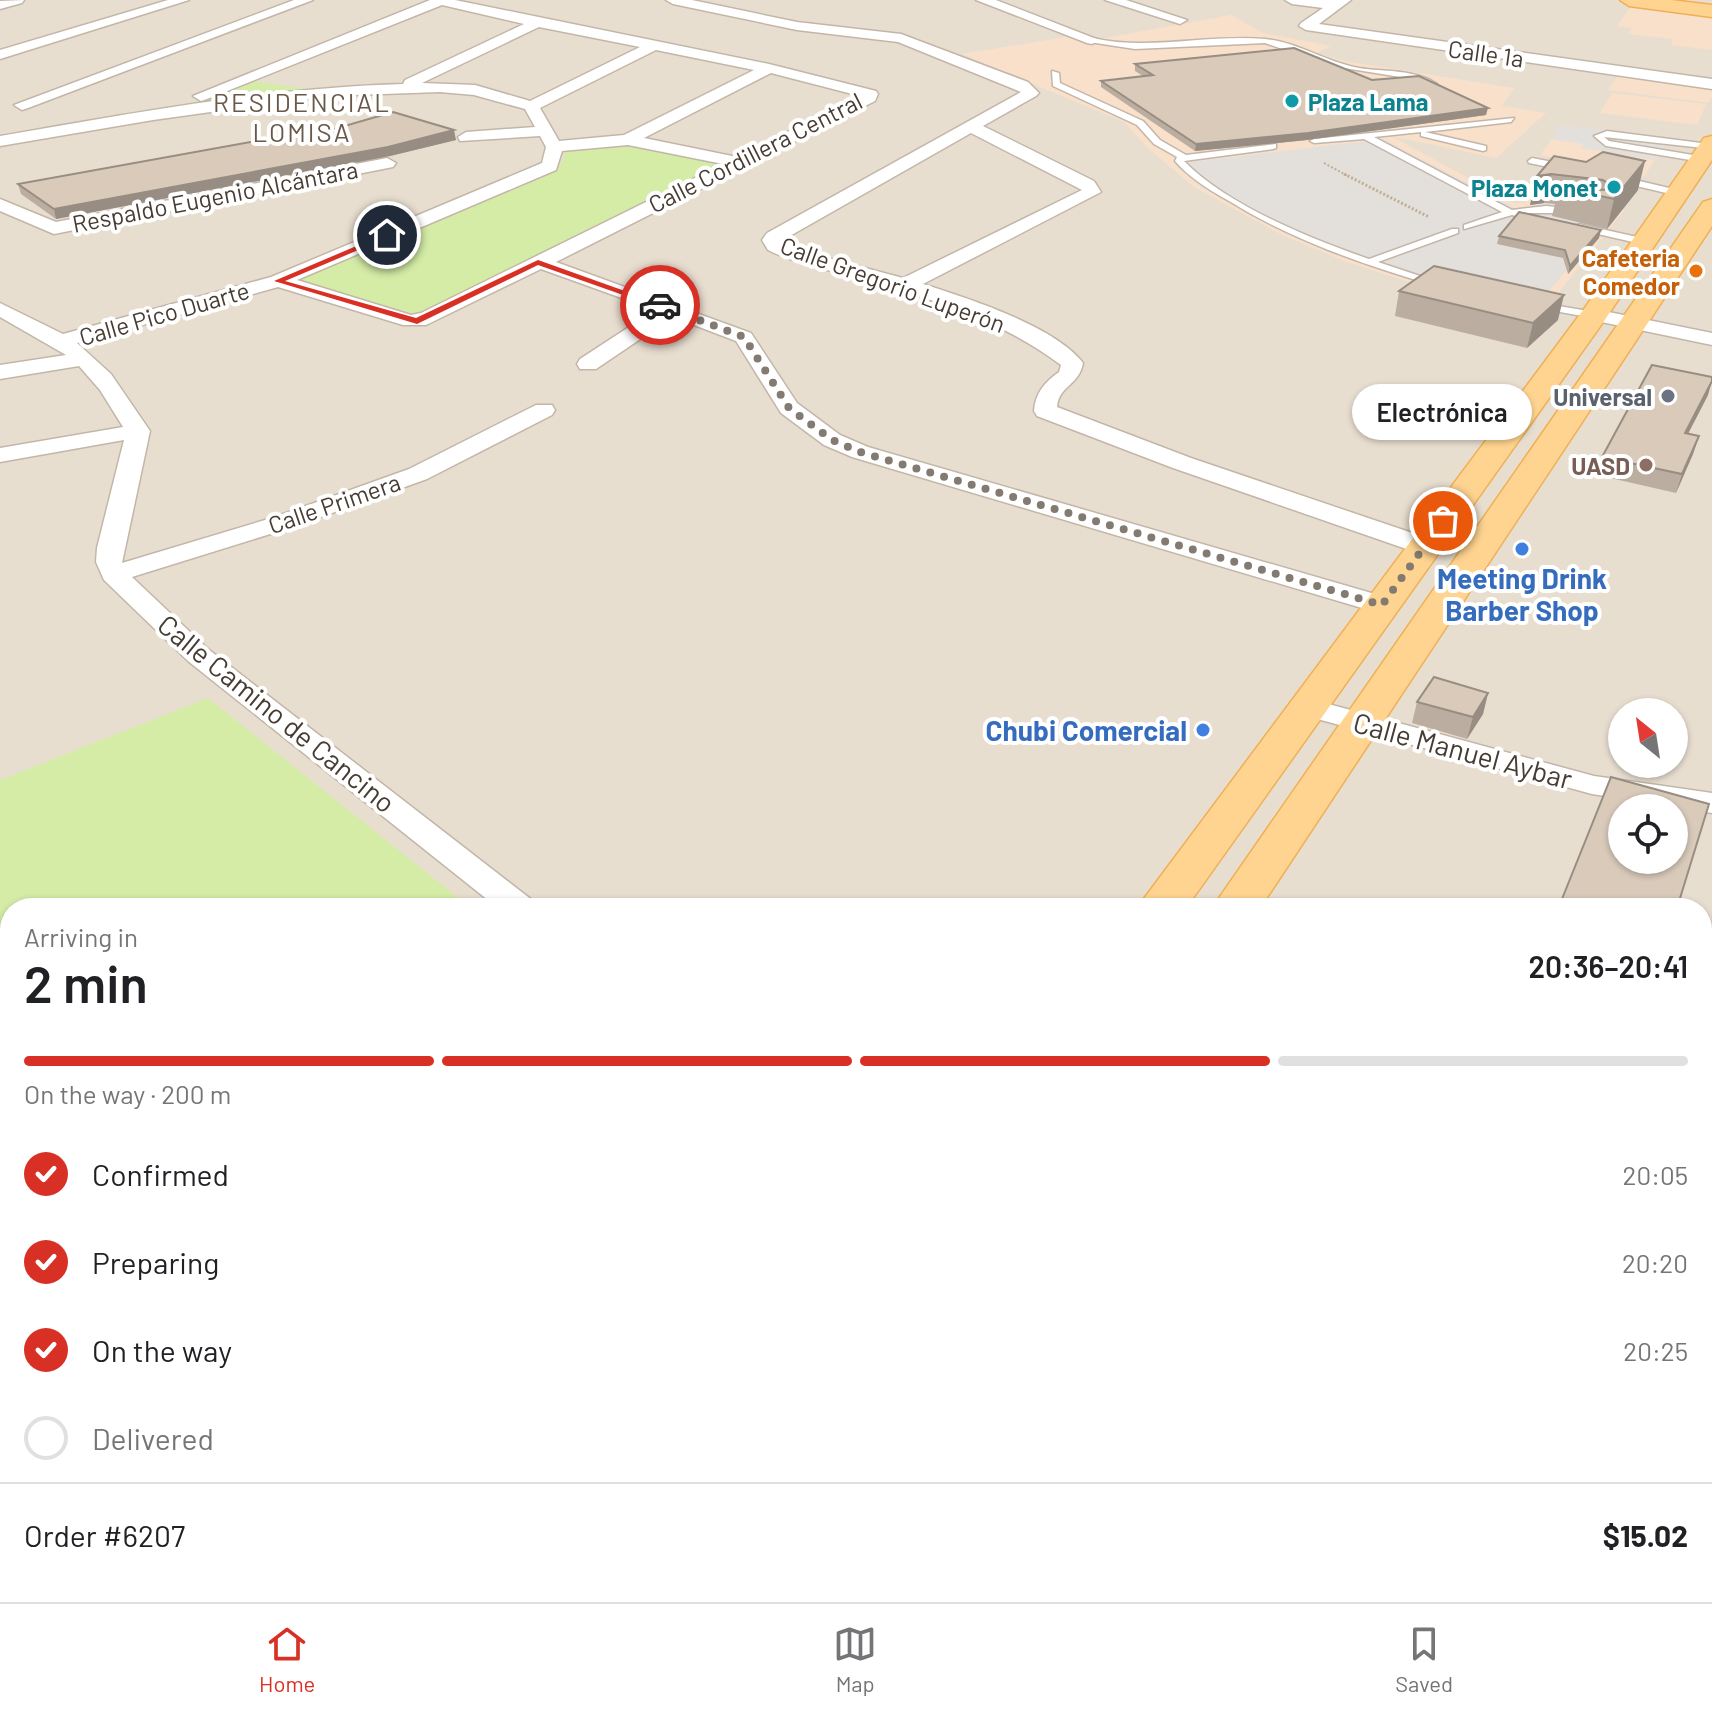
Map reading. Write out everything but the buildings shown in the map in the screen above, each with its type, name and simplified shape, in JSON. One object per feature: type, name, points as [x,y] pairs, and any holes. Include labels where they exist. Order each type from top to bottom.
[{"type":"main road","points":[[1629,0],[1712,6]]},
{"type":"main road","points":[[1661,0],[1712,6]]},
{"type":"main road","points":[[1701,0],[1712,6]]},
{"type":"main road","points":[[1168,898],[1594,315],[1708,150]]},
{"type":"main road","points":[[1243,898],[1712,207]]},
{"type":"street","points":[[0,5],[17,0]]},
{"type":"street","points":[[0,55],[182,0]]},
{"type":"street","points":[[59,130],[17,101],[306,0]]},
{"type":"street","points":[[153,115],[439,0]]},
{"type":"street","name":"Calle Cordillera Central","points":[[278,281],[417,321],[741,163],[869,98],[870,94],[769,68],[537,23],[439,0]]},
{"type":"street","name":"Calle Gregorio Luperón","points":[[673,0],[797,26],[901,38],[1029,89],[1031,93],[771,240],[775,246],[906,285],[1007,322],[1072,363],[1070,375],[1053,386],[1044,399],[1045,411],[1182,463],[1424,546]]},
{"type":"street","points":[[984,0],[1092,40]]},
{"type":"street","points":[[1112,0],[1180,20]]},
{"type":"street","points":[[1292,0],[1340,3]]},
{"type":"street","name":"Calle 1a","points":[[1340,3],[1306,26],[1712,84]]},
{"type":"street","points":[[403,86],[537,23]]},
{"type":"street","points":[[0,141],[153,115],[326,91],[403,86],[475,90],[531,106],[656,45]]},
{"type":"street","points":[[628,140],[769,68]]},
{"type":"street","points":[[244,79],[326,91]]},
{"type":"street","points":[[531,106],[550,139]]},
{"type":"street","points":[[906,285],[1092,192],[1088,185],[972,127]]},
{"type":"street","points":[[466,137],[628,140],[741,163]]},
{"type":"street","name":"Calle Pico Duarte","points":[[0,372],[278,281],[550,166],[550,139]]},
{"type":"street","name":"Respaldo Eugenio Alcántara","points":[[0,204],[54,228],[387,163]]},
{"type":"street","points":[[538,262],[744,337],[789,408],[832,440],[860,452],[1382,605]]},
{"type":"street","points":[[0,309],[72,350],[103,378],[138,431],[110,548],[109,562],[113,574]]},
{"type":"street","points":[[588,364],[670,309]]},
{"type":"street","points":[[1594,315],[1712,339]]},
{"type":"street","name":"Calle Primera","points":[[113,574],[284,522],[418,474],[544,410]]},
{"type":"street","points":[[0,455],[138,431]]},
{"type":"street","name":"Calle Camino de Cancino","points":[[113,574],[198,655],[507,898]]},
{"type":"street","name":"Calle Manuel Aybar","points":[[1310,708],[1592,785],[1712,803]]},
{"type":"lane","points":[[1092,40],[1141,49],[1234,40],[1270,42],[1337,65],[1421,78],[1446,90]]},
{"type":"lane","points":[[1055,73],[1056,84],[1073,95],[1112,107],[1131,118],[1157,142],[1183,157]]},
{"type":"lane","points":[[1314,141],[1511,120],[1498,114]]},
{"type":"lane","points":[[1411,131],[1483,148]]},
{"type":"lane","points":[[1607,133],[1708,150],[1606,143],[1598,136],[1607,133]]},
{"type":"lane","points":[[1365,136],[1509,212],[1556,222]]},
{"type":"lane","points":[[1273,146],[1178,159],[1196,175],[1259,216],[1306,239],[1445,285]]},
{"type":"lane","points":[[1532,161],[1576,170]]},
{"type":"lane","points":[[1606,177],[1679,193]]},
{"type":"lane","points":[[1467,227],[1509,212],[1539,207],[1581,213]]},
{"type":"lane","points":[[1571,225],[1646,242]]},
{"type":"lane","points":[[1369,262],[1455,231]]},
{"type":"lane","points":[[1527,304],[1594,315]]},
{"type":"shaded area","points":[[0,0],[1712,0],[1712,898],[0,898]]},
{"type":"shaded area","points":[[1631,6],[1712,16],[1712,50],[1671,45],[1673,39],[1628,34],[1632,28],[1617,26]]},
{"type":"shaded area","points":[[1231,15],[1263,33],[1331,46],[1316,53],[1350,62],[1514,88],[1502,106],[1546,113],[1496,158],[1391,136],[1516,204],[1548,196],[1625,209],[1540,316],[1434,290],[1347,262],[1284,236],[1194,187],[1149,149],[1124,122],[962,54],[1066,37],[1083,42]]},
{"type":"shaded area","points":[[1618,76],[1712,88],[1712,97],[1709,103],[1608,90]]},
{"type":"shaded area","points":[[1612,93],[1706,104],[1697,125],[1600,113]]},
{"type":"shaded area","points":[[1560,125],[1671,138],[1655,160],[1581,148],[1584,144],[1552,139]]},
{"type":"shaded area","points":[[1383,139],[1517,209],[1556,199],[1617,210],[1533,310],[1440,288],[1291,236],[1201,187],[1174,164]]},
{"type":"shaded area","points":[[1552,139],[1584,144],[1582,148],[1655,160],[1644,177],[1540,155]]},
{"type":"green space","points":[[250,81],[316,90],[168,111]]},
{"type":"green space","points":[[617,143],[723,165],[424,316],[295,281],[543,175],[560,166],[567,149]]},
{"type":"green space","points":[[208,698],[458,898],[0,898],[0,780]]},
{"type":"way so far","points":[[660,305],[744,337],[789,408],[832,440],[860,452],[1382,605],[1443,521]]},
{"type":"place","name":"Plaza Lama","points":[[1292,101]]},
{"type":"place","name":"Plaza Monet","points":[[1614,187]]},
{"type":"place","name":"Cafeteria Comedor","points":[[1696,271]]},
{"type":"place","name":"Universal","points":[[1668,396]]},
{"type":"place","name":"UASD","points":[[1646,465]]},
{"type":"place","name":"Electrónica","points":[[1443,521]]},
{"type":"place","name":"Meeting Drink Barber Shop","points":[[1522,549]]},
{"type":"place","name":"Chubi Comercial","points":[[1203,730]]},
{"type":"district","name":"RESIDENCIAL LOMISA","points":[[302,116]]},
{"type":"route","points":[[387,235],[278,281],[417,321],[538,262],[660,305]]}]
